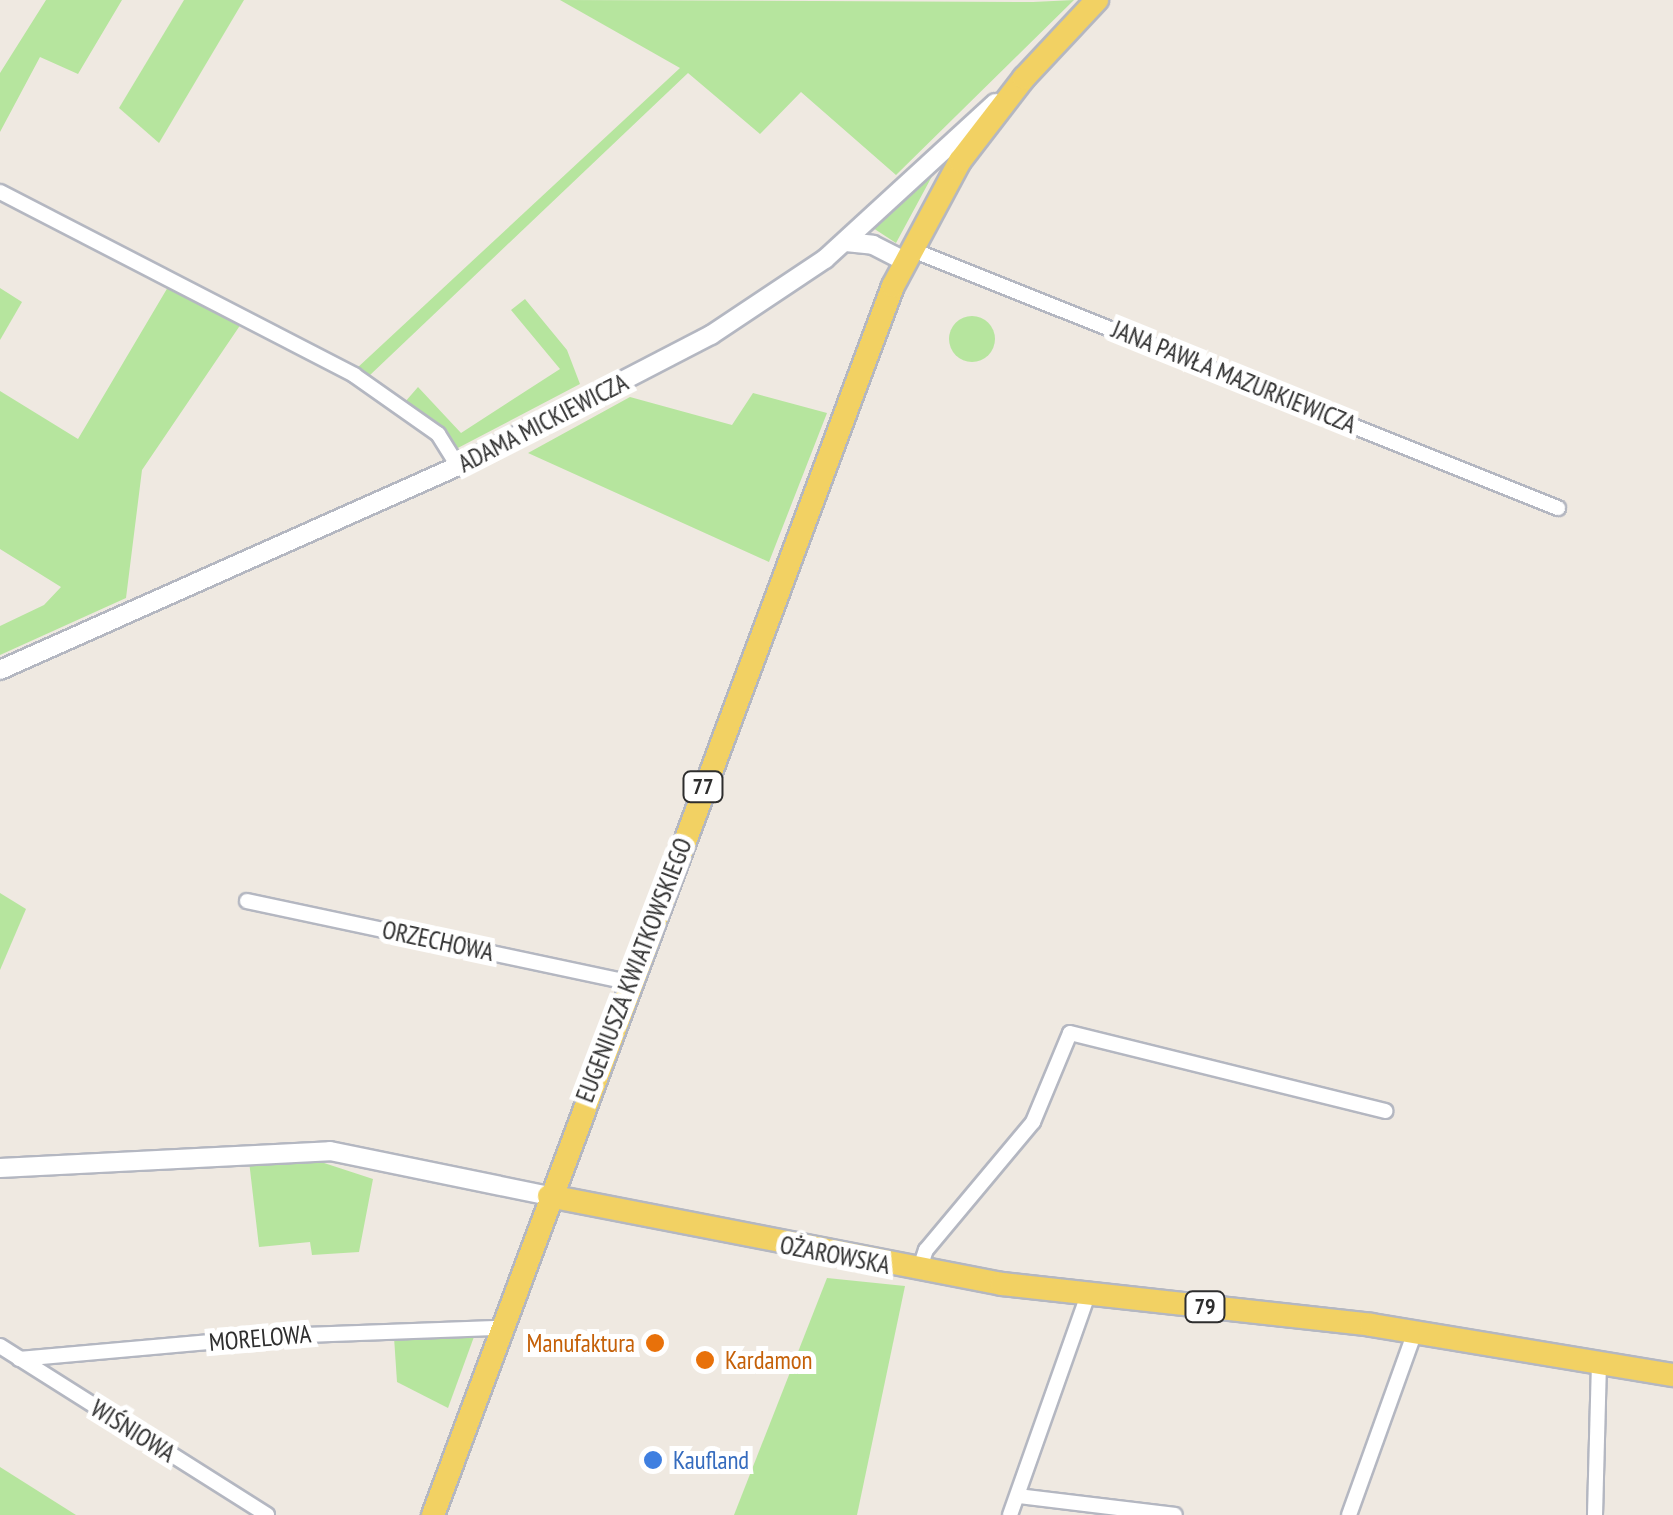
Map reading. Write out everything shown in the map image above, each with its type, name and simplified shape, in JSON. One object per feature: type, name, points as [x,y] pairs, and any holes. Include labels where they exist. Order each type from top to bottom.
[{"type":"main road","name":"ADAMA MICKIEWICZA","points":[[907,255],[952,174],[1024,78],[1097,0]]},
{"type":"main road","name":"EUGENIUSZA KWIATKOWSKIEGO","points":[[432,1515],[629,982],[907,255]]},
{"type":"main road","name":"OŻAROWSKA","points":[[549,1196],[918,1270],[1415,1332],[1673,1375]]},
{"type":"street","name":"ADAMA MICKIEWICZA","points":[[0,670],[458,466],[724,328],[846,242],[1024,78]]},
{"type":"street","points":[[0,192],[354,375],[438,434],[458,466]]},
{"type":"street","points":[[846,242],[907,255]]},
{"type":"street","name":"JANA PAWŁA MAZURKIEWICZA","points":[[907,255],[1558,508]]},
{"type":"street","name":"ORZECHOWA","points":[[247,901],[629,982]]},
{"type":"street","points":[[918,1270],[926,1250],[1033,1122],[1070,1033],[1386,1111]]},
{"type":"street","name":"OŻAROWSKA","points":[[0,1168],[330,1151],[549,1196]]},
{"type":"street","points":[[1010,1515],[1088,1294]]},
{"type":"street","name":"MORELOWA","points":[[20,1358],[297,1334],[500,1328]]},
{"type":"street","points":[[1349,1515],[1415,1332]]},
{"type":"street","name":"WIŚNIOWA","points":[[0,1346],[266,1515]]},
{"type":"street","points":[[1596,1515],[1599,1363]]},
{"type":"street","points":[[1018,1496],[1175,1515]]},
{"type":"green space","points":[[46,0],[122,0],[78,74],[40,57],[0,132],[0,73]]},
{"type":"green space","points":[[184,0],[244,0],[159,143],[119,108]]},
{"type":"green space","points":[[560,0],[1074,0],[896,175],[801,92],[760,134],[688,73],[369,376],[356,369],[680,68]]},
{"type":"green space","points":[[937,167],[896,243],[873,228],[902,202]]},
{"type":"green space","points":[[168,287],[241,324],[142,470],[126,598],[0,655],[0,626],[44,605],[61,587],[0,549],[0,391],[78,439]]},
{"type":"green space","points":[[0,288],[22,302],[0,340]]},
{"type":"green space","points":[[525,299],[567,350],[580,384],[454,450],[442,429],[405,402],[418,387],[461,433],[560,369],[511,310]]},
{"type":"green space","points":[[972,316],[988,323],[995,339],[988,355],[972,362],[956,355],[949,339],[956,323]]},
{"type":"green space","points":[[753,393],[827,413],[769,562],[528,453],[630,397],[732,425]]},
{"type":"green space","points":[[0,893],[26,909],[0,970]]},
{"type":"green space","points":[[249,1161],[321,1162],[373,1179],[359,1252],[312,1255],[310,1242],[259,1247]]},
{"type":"green space","points":[[827,1278],[905,1286],[857,1515],[734,1515]]},
{"type":"green space","points":[[475,1334],[448,1408],[397,1382],[394,1337]]},
{"type":"green space","points":[[0,1467],[76,1515],[0,1515]]},
{"type":"place","name":"Manufaktura","points":[[655,1343]]},
{"type":"place","name":"Kardamon","points":[[705,1360]]},
{"type":"place","name":"Kaufland","points":[[653,1460]]}]
